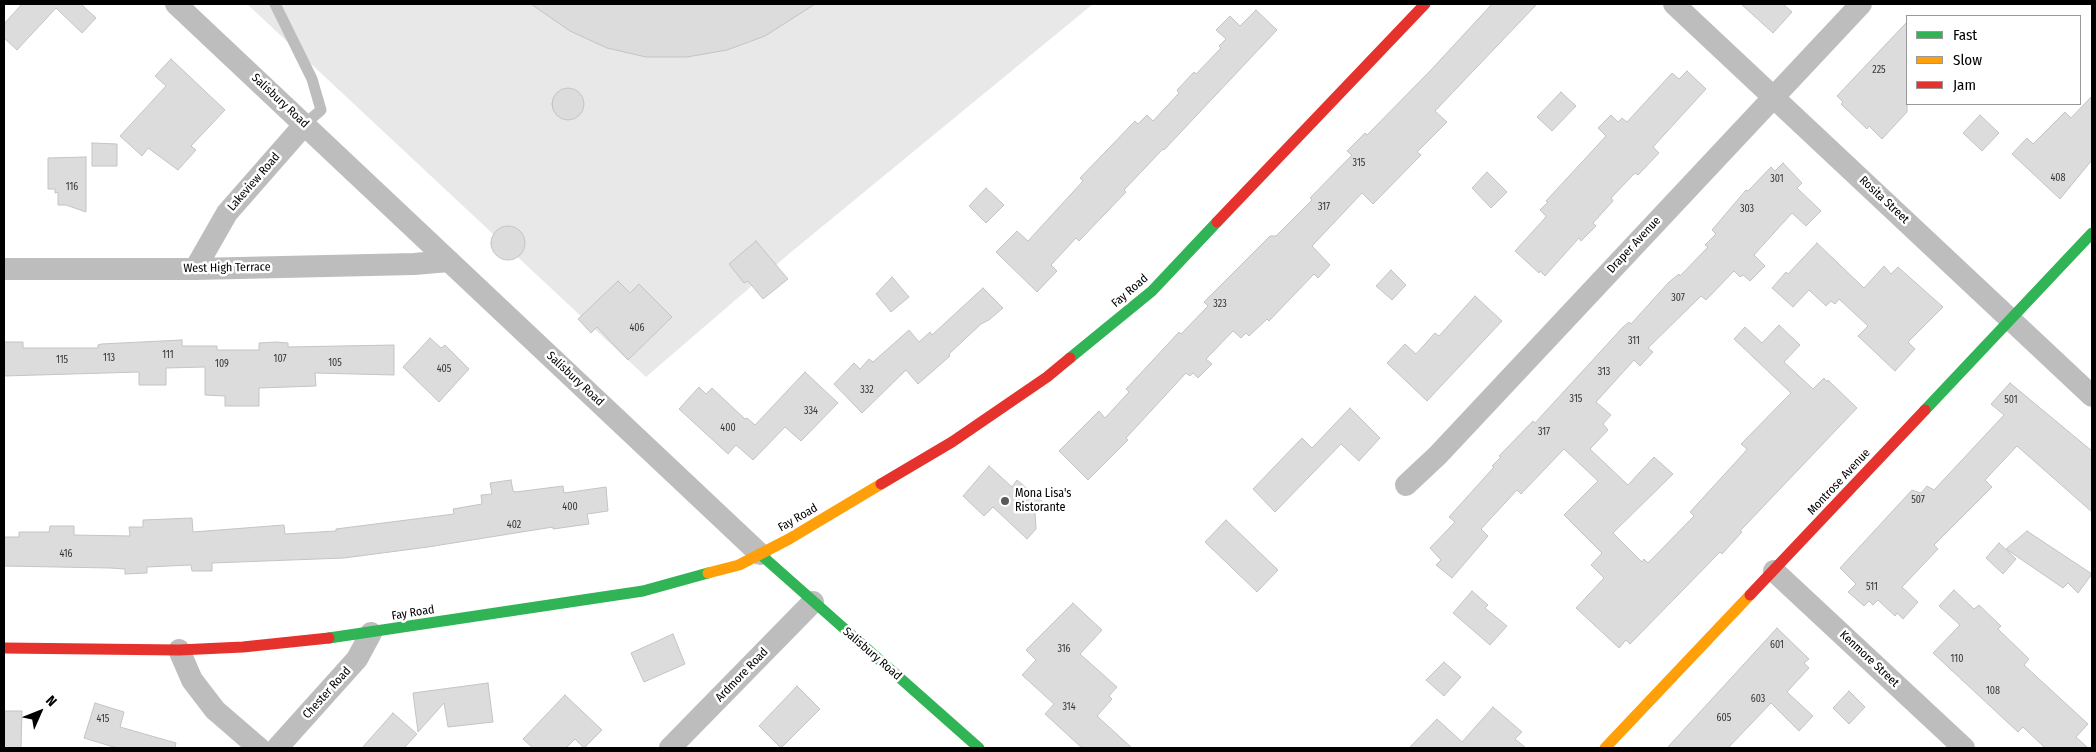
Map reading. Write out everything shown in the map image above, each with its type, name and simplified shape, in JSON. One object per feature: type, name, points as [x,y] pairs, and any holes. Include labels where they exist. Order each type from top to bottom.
[{"type":"street","name":"Salisbury Road","points":[[176,4],[760,554],[979,748]]},
{"type":"street","name":"Fay Road","points":[[4,648],[178,650],[243,647],[371,633],[643,591],[739,565],[789,540],[952,442],[1048,377],[1152,292],[1425,4]]},
{"type":"street","name":"Rosita Street","points":[[1674,4],[2092,396]]},
{"type":"street","name":"Draper Avenue","points":[[1406,485],[1438,455],[1861,4]]},
{"type":"street","name":"Lakeview Road","points":[[195,270],[227,213],[305,124]]},
{"type":"street","name":"Montrose Avenue","points":[[1605,748],[2092,233]]},
{"type":"street","name":"West High Terrace","points":[[4,269],[195,270],[414,264],[450,261]]},
{"type":"street","name":"Kenmore Street","points":[[1774,571],[1964,748]]},
{"type":"street","name":"Ardmore Road","points":[[670,748],[813,602]]},
{"type":"street","name":"Chester Road","points":[[278,748],[356,659],[371,633]]},
{"type":"street","points":[[178,650],[192,680],[215,710],[259,748]]},
{"type":"lane","points":[[275,4],[312,78],[320,110],[305,124]]},
{"type":"shaded area","points":[[247,4],[1093,4],[790,253],[646,377]]},
{"type":"building","points":[[22,4],[81,4],[96,18],[82,33],[56,8],[17,50],[4,38],[4,24]]},
{"type":"building","points":[[531,4],[815,4],[765,36],[727,50],[687,57],[646,57],[607,48],[570,31]]},
{"type":"building","points":[[1492,4],[1537,4],[1435,111],[1447,122],[1417,152],[1421,155],[1373,204],[1362,193],[1312,246],[1330,265],[1318,278],[1314,274],[1269,321],[1267,319],[1249,336],[1246,333],[1241,338],[1233,331],[1206,359],[1212,364],[1198,378],[1193,373],[1190,376],[1186,373],[1126,438],[1128,440],[1088,480],[1059,451],[1099,411],[1105,418],[1129,392],[1126,389],[1179,332],[1181,334],[1208,306],[1204,302],[1270,236],[1276,236],[1312,200],[1310,198],[1352,155],[1347,151],[1365,133],[1367,135]]},
{"type":"building","points":[[1741,4],[1783,4],[1792,12],[1773,33]]},
{"type":"building","points":[[1256,10],[1277,30],[1124,190],[1126,192],[1079,241],[1076,238],[1051,265],[1057,271],[1037,292],[996,252],[1017,231],[1028,241],[1083,181],[1080,178],[1135,121],[1138,124],[1147,115],[1153,121],[1179,93],[1177,90],[1194,72],[1196,74],[1221,48],[1219,46],[1226,39],[1216,30],[1230,16],[1240,26]]},
{"type":"building","points":[[1906,23],[1907,112],[1882,139],[1869,126],[1867,129],[1841,104],[1843,102],[1837,96]]},
{"type":"building","points":[[171,59],[225,110],[191,146],[196,150],[178,170],[148,148],[142,156],[120,136],[166,86],[155,76]]},
{"type":"building","points":[[1687,71],[1706,89],[1653,147],[1659,153],[1638,175],[1635,173],[1611,198],[1613,201],[1593,223],[1596,226],[1581,241],[1579,238],[1545,276],[1540,271],[1539,273],[1515,251],[1545,218],[1546,216],[1540,210],[1548,202],[1546,201],[1606,136],[1598,128],[1611,115],[1618,122],[1622,118],[1627,122],[1672,73],[1679,79]]},
{"type":"building","points":[[568,88],[579,93],[584,104],[579,115],[568,120],[557,115],[552,104],[557,93]]},
{"type":"building","points":[[1561,92],[1576,106],[1552,131],[1537,117]]},
{"type":"building","points":[[2092,96],[2092,160],[2060,199],[2012,154],[2027,138],[2033,144],[2065,112],[2071,118]]},
{"type":"building","points":[[1980,115],[1999,133],[1982,151],[1963,133]]},
{"type":"building","points":[[92,143],[117,144],[117,166],[92,166]]},
{"type":"building","points":[[86,157],[86,212],[66,205],[58,205],[58,192],[55,193],[55,189],[48,189],[48,158]]},
{"type":"building","points":[[1783,163],[1802,183],[1797,188],[1821,211],[1806,226],[1792,213],[1754,255],[1765,266],[1750,281],[1743,275],[1740,277],[1734,271],[1706,300],[1701,296],[1648,348],[1653,352],[1640,366],[1634,360],[1596,402],[1611,415],[1603,424],[1608,430],[1590,449],[1628,485],[1654,457],[1673,474],[1613,533],[1642,562],[1644,559],[1648,563],[1694,516],[1690,512],[1744,453],[1747,449],[1741,444],[1791,393],[1734,339],[1745,327],[1762,343],[1779,325],[1800,345],[1784,362],[1813,389],[1824,378],[1827,382],[1828,380],[1857,408],[1740,531],[1742,532],[1722,554],[1720,552],[1630,644],[1626,640],[1619,648],[1576,608],[1604,578],[1591,565],[1602,553],[1564,515],[1598,481],[1564,449],[1521,494],[1517,490],[1481,529],[1488,536],[1452,578],[1436,565],[1441,560],[1430,548],[1455,522],[1449,517],[1494,467],[1492,466],[1501,457],[1499,456],[1533,421],[1535,423],[1623,327],[1629,322],[1631,324],[1669,282],[1679,274],[1680,276],[1708,247],[1705,245],[1716,234],[1712,230],[1746,190],[1748,191],[1771,167],[1775,171]]},
{"type":"building","points":[[1487,172],[1507,192],[1491,208],[1472,188]]},
{"type":"building","points":[[986,188],[1004,205],[986,223],[969,206]]},
{"type":"building","points":[[508,226],[515,227],[520,231],[524,236],[524,250],[520,255],[515,259],[508,260],[501,259],[496,255],[492,250],[491,243],[492,236],[496,231],[501,227]]},
{"type":"building","points":[[756,241],[788,279],[763,299],[748,281],[744,283],[729,264]]},
{"type":"building","points":[[1817,243],[1864,288],[1884,266],[1891,274],[1898,267],[1943,307],[1908,342],[1915,349],[1895,371],[1858,336],[1868,326],[1839,299],[1835,304],[1831,301],[1826,306],[1809,290],[1793,307],[1772,288]]},
{"type":"building","points":[[1391,270],[1406,285],[1392,300],[1376,286]]},
{"type":"building","points":[[892,277],[909,297],[891,312],[876,294]]},
{"type":"building","points":[[618,281],[630,293],[639,284],[672,317],[628,360],[597,327],[591,333],[578,319]]},
{"type":"building","points":[[983,288],[1003,308],[981,324],[949,354],[950,356],[918,384],[906,370],[862,413],[834,384],[854,363],[860,369],[869,359],[873,362],[909,330],[919,342],[930,332],[932,335]]},
{"type":"building","points":[[1475,296],[1502,321],[1427,401],[1387,363],[1405,344],[1416,354],[1435,333],[1439,336]]},
{"type":"building","points":[[430,338],[441,348],[445,345],[469,369],[439,402],[403,367]]},
{"type":"building","points":[[182,340],[182,346],[217,346],[217,350],[259,350],[259,343],[276,342],[288,343],[288,347],[394,345],[394,375],[315,373],[316,386],[259,388],[259,406],[225,406],[225,396],[205,395],[205,367],[166,368],[166,385],[139,385],[139,372],[4,376],[4,342],[23,342],[23,348],[98,348],[98,345],[101,344]]},
{"type":"building","points":[[805,372],[838,403],[801,441],[785,427],[753,460],[736,445],[728,454],[679,409],[699,387],[706,394],[712,388],[745,419],[747,418],[755,425]]},
{"type":"building","points":[[2010,383],[2092,451],[2092,512],[2017,446],[1985,480],[1992,487],[1934,545],[1938,549],[1902,587],[1918,602],[1903,619],[1897,613],[1895,616],[1878,600],[1873,605],[1869,601],[1864,606],[1848,592],[1856,584],[1840,568],[1912,490],[1921,493],[1927,486],[1934,490],[2004,415],[1991,404]]},
{"type":"building","points":[[1350,408],[1380,438],[1359,461],[1341,444],[1275,512],[1253,489],[1302,438],[1312,448]]},
{"type":"building","name":"Mona Lisa's Ristorante","points":[[989,466],[1012,487],[1017,480],[1044,503],[1035,513],[1036,529],[1027,539],[993,507],[984,516],[963,496]]},
{"type":"building","points":[[511,480],[513,491],[516,492],[563,486],[564,493],[606,487],[608,511],[587,514],[589,524],[553,529],[553,527],[344,558],[212,563],[212,571],[192,571],[191,565],[147,567],[147,573],[125,574],[125,569],[110,568],[4,566],[4,537],[19,537],[19,532],[49,532],[50,526],[74,526],[74,535],[130,536],[129,527],[143,527],[143,520],[192,518],[193,532],[284,525],[285,534],[336,531],[336,529],[454,514],[453,509],[482,504],[481,495],[492,494],[490,483]]},
{"type":"building","points":[[1226,520],[1278,570],[1257,592],[1205,542]]},
{"type":"building","points":[[2027,531],[2092,574],[2078,593],[2068,583],[2063,588],[2006,549]]},
{"type":"building","points":[[1999,543],[2016,559],[2003,574],[1986,558]]},
{"type":"building","points":[[1954,590],[1974,609],[1979,605],[2001,626],[1998,629],[2029,659],[2024,665],[2088,724],[2076,737],[2088,748],[2045,748],[2023,727],[2018,732],[1933,653],[1960,625],[1939,606]]},
{"type":"building","points":[[1472,591],[1488,605],[1485,608],[1507,626],[1490,645],[1453,613]]},
{"type":"building","points":[[1073,603],[1102,630],[1080,654],[1117,687],[1109,696],[1112,699],[1097,716],[1132,748],[1082,748],[1045,714],[1054,704],[1022,675],[1036,660],[1026,650]]},
{"type":"building","points":[[1777,628],[1809,659],[1804,663],[1809,668],[1787,692],[1813,716],[1799,731],[1771,703],[1728,748],[1667,748]]},
{"type":"building","points":[[673,634],[685,664],[644,682],[631,653]]},
{"type":"building","points":[[1444,662],[1461,677],[1444,696],[1426,680]]},
{"type":"building","points":[[488,683],[493,722],[448,727],[444,703],[418,732],[413,693]]},
{"type":"building","points":[[797,686],[820,709],[781,748],[759,726]]},
{"type":"building","points":[[1849,691],[1865,707],[1849,724],[1833,708]]},
{"type":"building","points":[[565,695],[602,730],[584,748],[575,739],[566,748],[533,748],[523,739]]},
{"type":"building","points":[[95,703],[124,712],[120,727],[176,743],[175,748],[117,748],[84,738]]},
{"type":"building","points":[[1493,707],[1522,732],[1515,739],[1526,748],[1409,748],[1437,719],[1462,742]]},
{"type":"building","points":[[4,711],[22,711],[21,748],[4,748]]},
{"type":"building","points":[[393,713],[417,734],[404,748],[362,748]]},
{"type":"traffic: fast","points":[[1070,358],[1152,291],[1217,222]]},
{"type":"traffic: fast","points":[[1925,410],[2092,233]]},
{"type":"traffic: fast","points":[[760,554],[979,748]]},
{"type":"traffic: fast","points":[[329,638],[643,591],[708,573]]},
{"type":"traffic: slow","points":[[708,573],[739,565],[789,539],[881,484]]},
{"type":"traffic: slow","points":[[1605,748],[1750,595]]},
{"type":"traffic: jam","points":[[1217,222],[1425,4]]},
{"type":"traffic: jam","points":[[881,484],[952,442],[1047,377],[1070,358]]},
{"type":"traffic: jam","points":[[1750,595],[1925,410]]},
{"type":"traffic: jam","points":[[4,648],[179,650],[243,647],[329,638]]},
{"type":"place","name":"Mona Lisa's Ristorante","points":[[1005,501]]}]
